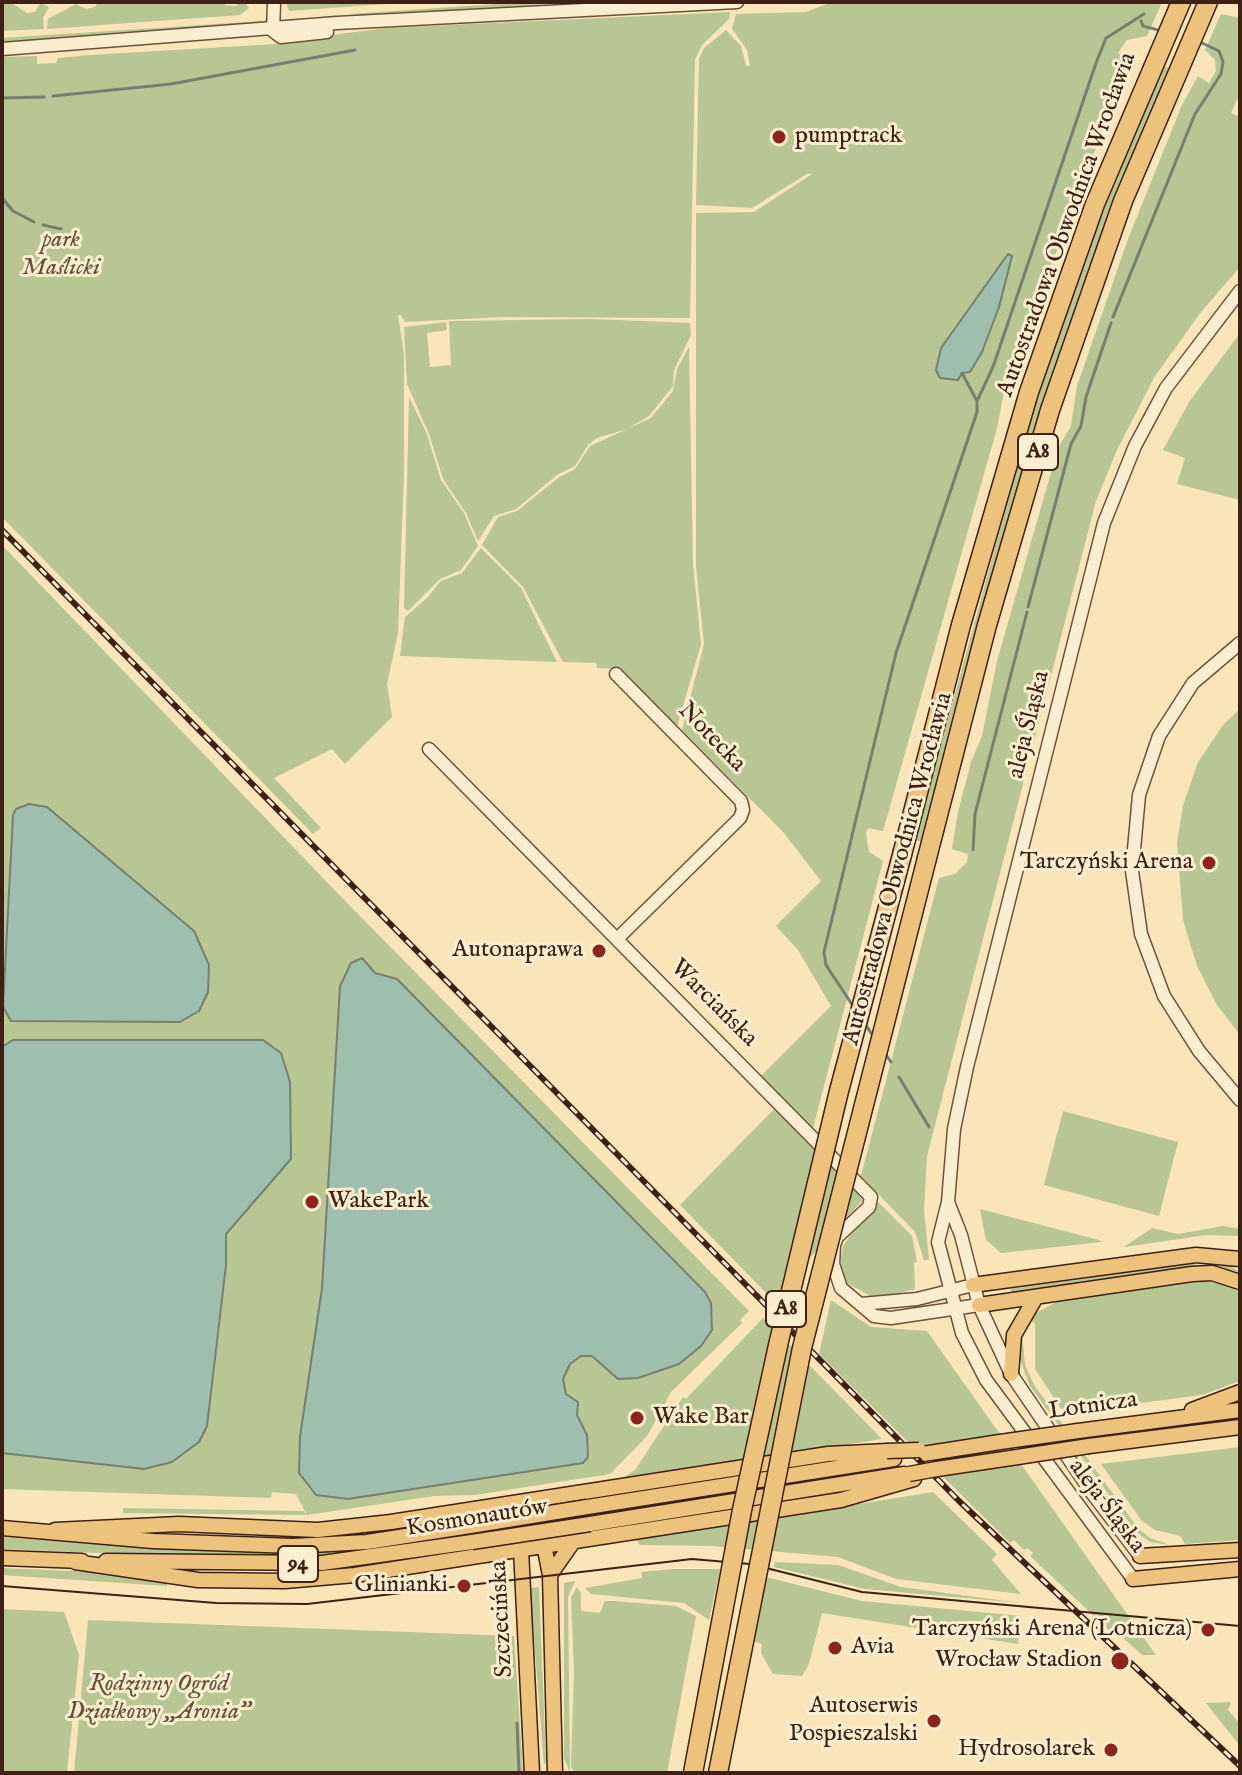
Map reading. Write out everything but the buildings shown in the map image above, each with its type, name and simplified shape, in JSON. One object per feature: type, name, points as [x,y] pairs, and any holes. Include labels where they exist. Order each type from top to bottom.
[{"type":"highway","name":"Autostradowa Obwodnica Wrocławia","points":[[693,1773],[762,1415],[839,1091],[961,625],[1029,392],[1095,204],[1181,2]]},
{"type":"highway","name":"Autostradowa Obwodnica Wrocławia","points":[[718,1773],[802,1348],[987,625],[1050,410],[1123,201],[1208,2]]},
{"type":"main road","points":[[973,1285],[1196,1255],[1240,1259]]},
{"type":"main road","points":[[979,1305],[1192,1274],[1212,1273],[1240,1282]]},
{"type":"main road","points":[[1011,1374],[1014,1335],[1036,1297]]},
{"type":"main road","points":[[1166,1419],[1240,1392]]},
{"type":"main road","name":"Lotnicza","points":[[952,1450],[1240,1410]]},
{"type":"main road","name":"Lotnicza","points":[[912,1476],[1089,1446],[1240,1427]]},
{"type":"main road","points":[[1210,1431],[1240,1437]]},
{"type":"main road","name":"Kosmonautów","points":[[2,1528],[55,1530],[131,1540],[293,1546],[367,1542],[891,1455],[952,1450]]},
{"type":"main road","points":[[55,1530],[179,1524],[318,1530],[828,1454],[891,1455]]},
{"type":"main road","points":[[75,1562],[167,1578],[285,1581],[355,1575],[841,1500],[912,1476]]},
{"type":"main road","name":"Kosmonautów","points":[[2,1558],[75,1562],[322,1563],[912,1476]]},
{"type":"main road","name":"Szczecińska","points":[[528,1500],[545,1546],[550,1575],[555,1773]]},
{"type":"main road","name":"Szczecińska","points":[[528,1500],[520,1529],[532,1773]]},
{"type":"main road","points":[[550,1575],[573,1542]]},
{"type":"main road","points":[[1140,1556],[1240,1550]]},
{"type":"main road","points":[[1133,1579],[1240,1569]]},
{"type":"street","points":[[273,31],[274,2]]},
{"type":"street","points":[[2,49],[273,31],[289,27],[737,2]]},
{"type":"street","name":"aleja Śląska","points":[[1133,1579],[986,1380],[967,1345],[954,1309],[938,1242],[948,1202],[949,1159],[967,1067],[1104,523],[1135,446],[1166,388],[1240,291]]},
{"type":"street","points":[[1240,643],[1193,683],[1159,736],[1139,795],[1132,871],[1141,934],[1164,996],[1199,1051],[1240,1100]]},
{"type":"street","name":"Notecka","points":[[616,674],[741,801],[743,810],[740,818],[617,939]]},
{"type":"street","name":"Warciańska","points":[[429,749],[871,1197],[869,1207],[837,1237],[834,1245],[835,1278],[841,1288],[874,1316],[891,1318],[979,1305]]},
{"type":"street","name":"aleja Śląska","points":[[948,1202],[979,1305],[1011,1374],[1092,1493],[1140,1556]]},
{"type":"street","points":[[861,1304],[917,1299],[973,1285]]},
{"type":"green space","points":[[2,2],[10,2],[27,13],[35,12],[40,3],[49,7],[43,18],[44,29],[2,31]]},
{"type":"green space","points":[[98,2],[225,2],[225,5],[237,6],[237,2],[245,2],[249,8],[240,15],[47,29],[48,19],[76,4],[86,9],[95,7]]},
{"type":"green space","points":[[286,2],[414,2],[289,11]]},
{"type":"green space","points":[[527,2],[572,2],[384,17],[349,14]]},
{"type":"green space","points":[[832,2],[1162,2],[1147,36],[1127,40],[1118,53],[1129,57],[1014,374],[1004,392],[997,428],[883,831],[868,828],[866,833],[869,852],[883,861],[813,1128],[761,1076],[831,1006],[798,950],[776,926],[821,881],[784,833],[682,730],[704,644],[696,566],[696,213],[754,212],[812,174],[807,174],[752,208],[696,205],[699,58],[704,48],[726,30],[741,46],[746,66],[750,66],[747,50],[732,29],[736,14],[806,12]]},
{"type":"green space","name":"park Maślicki","points":[[730,12],[729,19],[702,45],[695,59],[690,318],[502,317],[405,322],[398,315],[404,355],[404,474],[398,633],[387,684],[392,717],[345,764],[332,749],[274,778],[321,828],[313,834],[2,517],[2,57],[37,56],[37,64],[56,63],[58,58],[89,55],[293,43],[293,40],[386,28]]},
{"type":"green space","points":[[1221,14],[1240,18],[1240,93],[1231,113],[1240,117],[1240,267],[1201,312],[1155,376],[1117,450],[1096,501],[927,1156],[924,1211],[929,1260],[924,1260],[915,1232],[861,1176],[939,878],[955,874],[967,862],[968,854],[952,849],[958,812],[971,762],[982,736],[997,661],[1058,448],[1071,426],[1077,386],[1128,239],[1182,105],[1198,76],[1209,83],[1216,71],[1215,60],[1205,50]]},
{"type":"green space","points":[[262,21],[258,24],[2,43],[2,38]]},
{"type":"green space","points":[[1161,65],[1169,68],[1121,184],[1048,391],[922,842],[915,840],[1028,427],[1084,261]]},
{"type":"green space","points":[[591,319],[690,323],[691,335],[674,370],[673,386],[649,416],[627,429],[597,438],[588,445],[575,466],[557,475],[516,509],[494,516],[478,541],[466,513],[443,479],[429,434],[407,384],[404,327],[446,322],[447,330],[427,333],[430,367],[451,365],[449,321]]},
{"type":"green space","points":[[1240,333],[1240,500],[1177,484],[1185,458],[1163,450],[1189,402]]},
{"type":"green space","points":[[689,347],[693,565],[701,644],[677,727],[621,669],[597,668],[596,663],[563,662],[523,587],[482,545],[498,517],[517,511],[558,478],[575,469],[590,446],[651,418],[673,391],[677,369]]},
{"type":"green space","points":[[409,397],[427,434],[441,480],[464,513],[478,546],[461,570],[440,579],[408,611],[404,608]]},
{"type":"green space","points":[[2,545],[353,909],[749,1311],[740,1320],[742,1323],[671,1392],[647,1436],[610,1474],[475,1495],[434,1496],[307,1515],[296,1494],[272,1492],[271,1498],[2,1489]]},
{"type":"green space","points":[[481,548],[521,588],[557,662],[400,656],[405,617],[441,581],[462,573]]},
{"type":"green space","name":"Tarczyński Arena","points":[[1240,709],[1240,1035],[1217,1005],[1197,966],[1183,920],[1177,843],[1183,806],[1198,762],[1224,724]]},
{"type":"green space","points":[[775,1108],[860,1195],[862,1201],[775,1295],[768,1295],[680,1205]]},
{"type":"green space","points":[[1063,1111],[1178,1142],[1159,1216],[1044,1185]]},
{"type":"green space","points":[[875,1199],[912,1236],[917,1262],[914,1263],[915,1289],[876,1299],[847,1283],[840,1266],[843,1246]]},
{"type":"green space","points":[[980,1209],[1102,1242],[1001,1253],[986,1240]]},
{"type":"green space","points":[[1223,1226],[1240,1229],[1240,1236],[1207,1235],[1124,1247],[1152,1228],[1178,1234]]},
{"type":"green space","points":[[1188,1264],[1231,1266],[1240,1272],[1201,1265],[1011,1294],[1011,1289]]},
{"type":"green space","points":[[1194,1281],[1222,1283],[1240,1292],[1240,1381],[1202,1395],[1064,1413],[1035,1369],[1035,1324],[1030,1320],[1062,1299]]},
{"type":"green space","points":[[831,1300],[871,1327],[927,1331],[1156,1655],[1142,1655],[1119,1634],[1113,1634],[1030,1556],[1033,1553],[1028,1548],[1024,1550],[1014,1540],[1010,1543],[819,1354]]},
{"type":"green space","points":[[763,1318],[882,1439],[620,1480],[635,1470],[683,1397],[686,1399]]},
{"type":"green space","points":[[1022,1333],[1025,1365],[1034,1385],[1138,1528],[1150,1538],[1170,1545],[1150,1542],[1136,1532],[1030,1386],[1019,1357]]},
{"type":"green space","points":[[1240,1447],[1240,1540],[1185,1544],[1180,1536],[1155,1530],[1142,1521],[1101,1464]]},
{"type":"green space","points":[[933,1492],[997,1554],[992,1560],[1021,1594],[896,1579],[838,1557],[713,1546],[640,1545],[636,1540]]},
{"type":"green space","points":[[123,1508],[304,1511],[306,1515],[123,1513]]},
{"type":"green space","points":[[471,1534],[316,1558],[246,1559],[2,1549],[2,1537],[134,1547],[314,1553]]},
{"type":"green space","points":[[775,1562],[838,1565],[901,1587],[1021,1603],[865,1589],[774,1567]]},
{"type":"green space","points":[[2,1568],[97,1572],[167,1582],[167,1586],[2,1575]]},
{"type":"green space","points":[[720,1569],[709,1620],[684,1603],[591,1594],[585,1588],[642,1578],[642,1572]]},
{"type":"green space","points":[[766,1577],[862,1601],[1021,1616],[1018,1644],[822,1613],[809,1664],[802,1676],[773,1674],[761,1653],[762,1644],[753,1641]]},
{"type":"green space","points":[[575,1581],[568,1597],[570,1773],[564,1757],[564,1583]]},
{"type":"green space","points":[[539,1587],[546,1762],[544,1765],[530,1588]]},
{"type":"green space","points":[[577,1587],[581,1593],[581,1611],[600,1613],[605,1601],[614,1601],[676,1606],[696,1616],[667,1773],[575,1773],[571,1767],[574,1671],[571,1597]]},
{"type":"green space","points":[[2,1609],[64,1612],[79,1655],[67,1773],[2,1773]]},
{"type":"green space","name":"Rodzinny Ogród Działkowy „Aronia”","points":[[88,1620],[514,1636],[523,1773],[74,1773]]},
{"type":"green space","points":[[1231,1702],[1228,1710],[1240,1724],[1240,1746],[1206,1703]]},
{"type":"shaded area","points":[[1008,254],[1012,256],[999,307],[982,352],[970,372],[962,373],[958,380],[940,378],[936,370],[941,348]]},
{"type":"shaded area","points":[[29,804],[47,807],[194,931],[209,965],[208,992],[199,1011],[180,1022],[11,1021],[3,1007],[13,815],[16,809]]},
{"type":"shaded area","points":[[362,958],[375,973],[397,979],[705,1292],[711,1303],[712,1330],[701,1346],[679,1364],[638,1378],[618,1379],[592,1356],[581,1356],[570,1364],[563,1379],[566,1394],[578,1402],[577,1415],[587,1435],[588,1457],[583,1463],[348,1499],[316,1495],[299,1473],[300,1437],[322,1288],[340,986],[351,963]]},
{"type":"shaded area","points":[[13,1040],[263,1040],[281,1053],[290,1082],[291,1159],[226,1234],[226,1265],[207,1426],[199,1442],[172,1462],[144,1469],[2,1453],[2,1047]]},
{"type":"waterway","points":[[853,1006],[826,965],[824,952],[896,653],[977,412],[977,401],[993,367],[1096,63],[1106,38],[1144,14]]},
{"type":"waterway","points":[[1141,21],[1143,26],[1162,31]]},
{"type":"waterway","points":[[1113,317],[1195,114],[1221,74],[1223,62],[1219,51],[1200,42]]},
{"type":"waterway","points":[[53,96],[171,84],[355,50]]},
{"type":"waterway","points":[[2,98],[44,97]]},
{"type":"waterway","points":[[2,198],[13,211],[34,222]]},
{"type":"waterway","points":[[43,225],[61,229]]},
{"type":"waterway","points":[[1028,607],[1071,444],[1081,426],[1086,397],[1111,323]]},
{"type":"waterway","points":[[962,373],[977,401]]},
{"type":"waterway","points":[[973,850],[975,814],[1027,612]]},
{"type":"waterway","points":[[864,1022],[873,1036]]},
{"type":"waterway","points":[[884,1052],[891,1062]]},
{"type":"waterway","points":[[899,1077],[929,1127]]},
{"type":"waterway","points":[[517,1723],[519,1773]]},
{"type":"tram line","points":[[2,1586],[216,1603],[307,1604],[692,1559],[750,1564],[862,1592],[1240,1626]]},
{"type":"railway","points":[[2,530],[960,1502],[1240,1766]]},
{"type":"place","name":"pumptrack","points":[[779,137]]},
{"type":"place","name":"Tarczyński Arena","points":[[1209,863]]},
{"type":"place","name":"Autonaprawa","points":[[599,951]]},
{"type":"place","name":"WakePark","points":[[312,1202]]},
{"type":"place","name":"Wake Bar","points":[[637,1418]]},
{"type":"place","name":"Glinianki","points":[[464,1586]]},
{"type":"place","name":"Tarczyński Arena (Lotnicza)","points":[[1208,1630]]},
{"type":"place","name":"Avia","points":[[835,1648]]},
{"type":"place","name":"Wrocław Stadion","points":[[1120,1661]]},
{"type":"place","name":"Autoserwis Pospieszalski","points":[[934,1721]]},
{"type":"place","name":"Hydrosolarek","points":[[1111,1750]]}]
